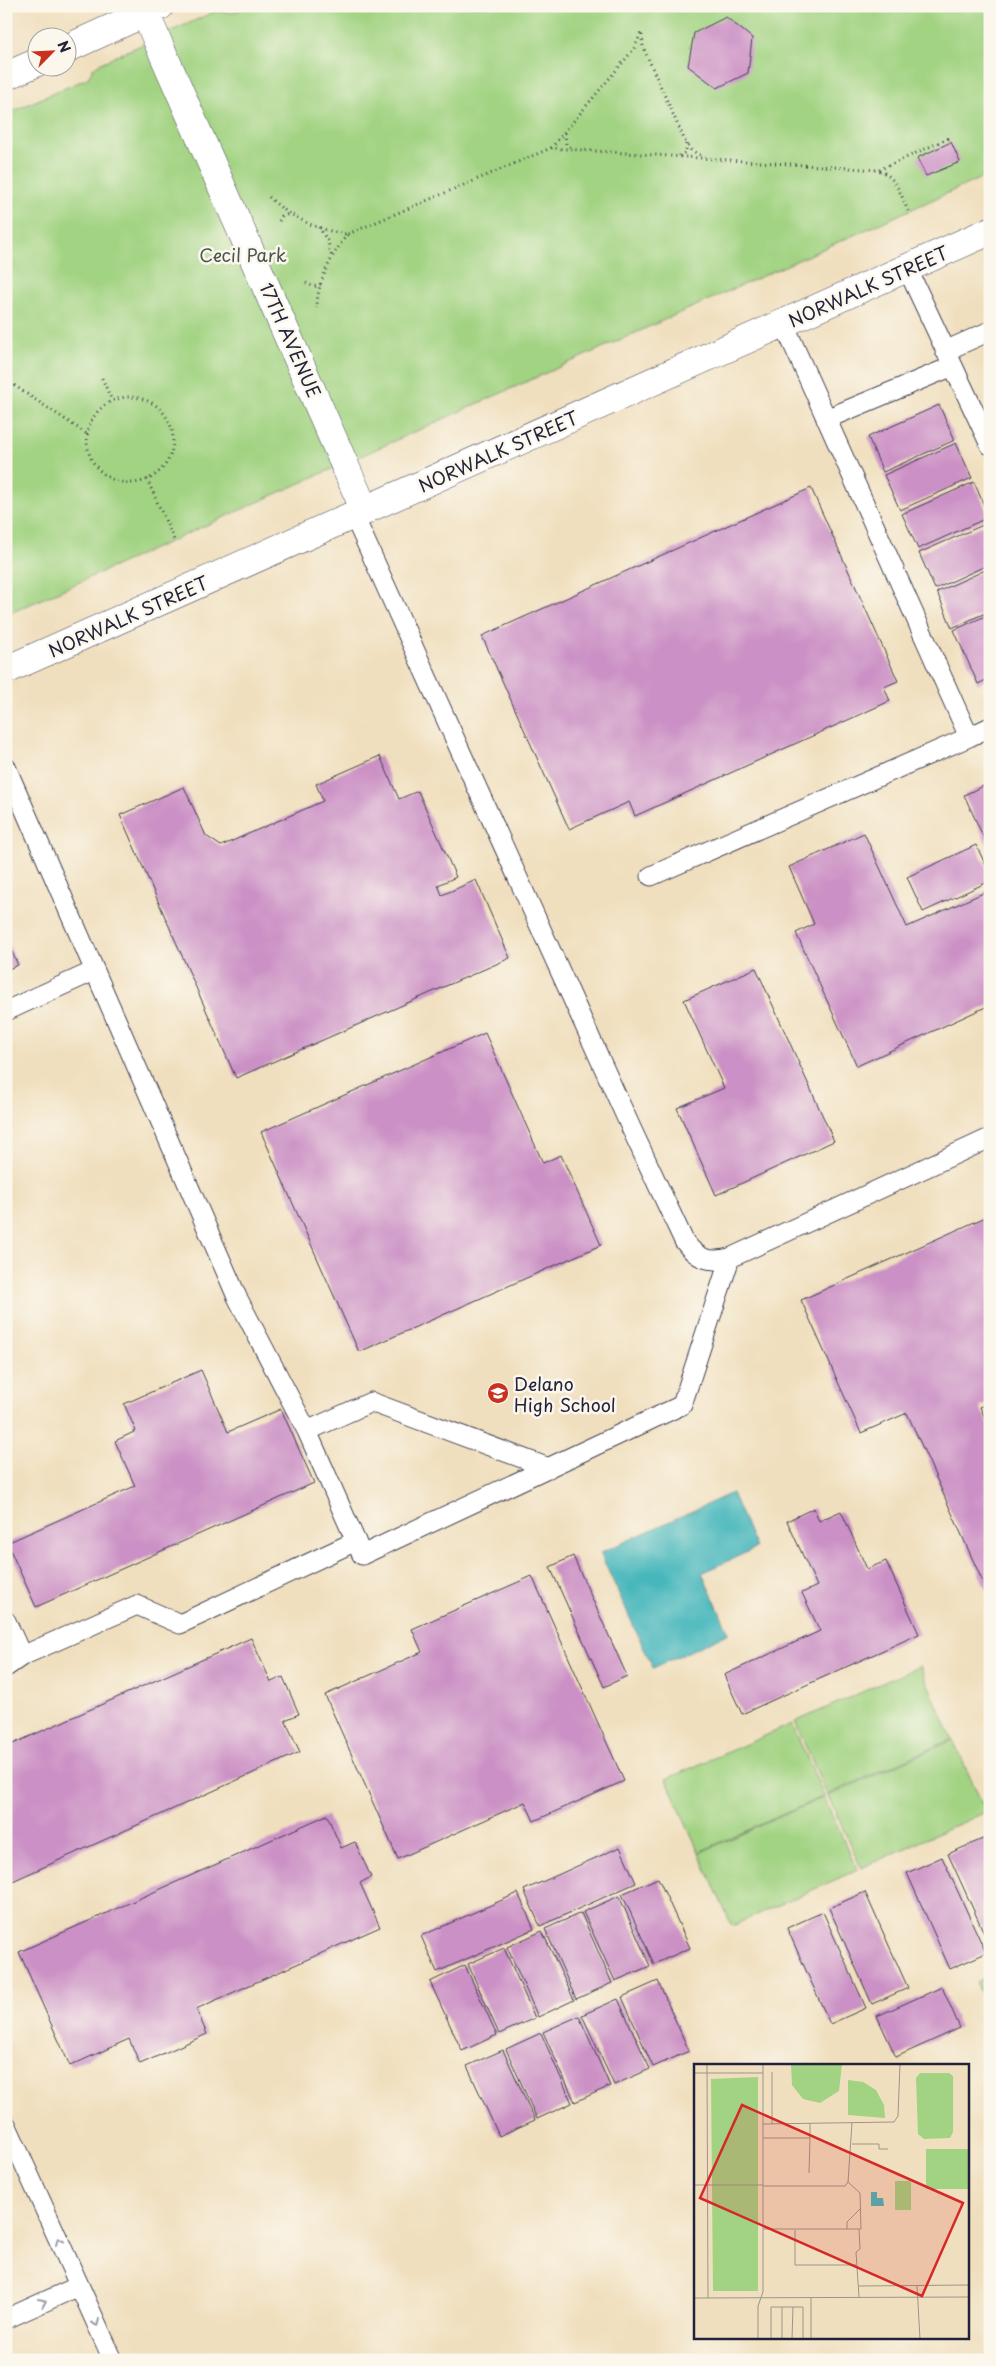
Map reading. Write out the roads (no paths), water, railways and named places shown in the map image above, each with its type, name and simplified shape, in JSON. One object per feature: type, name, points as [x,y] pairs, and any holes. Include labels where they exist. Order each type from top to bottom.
[{"type":"street","points":[[78,43],[149,9]]},
{"type":"street","name":"17TH AVENUE","points":[[149,9],[360,513]]},
{"type":"street","points":[[6,76],[28,66]]},
{"type":"street","name":"NORWALK STREET","points":[[6,670],[990,231]]},
{"type":"lane","points":[[907,268],[990,445]]},
{"type":"lane","points":[[784,324],[968,737]]},
{"type":"lane","points":[[826,419],[949,358],[990,331]]},
{"type":"lane","points":[[360,513],[632,1130],[684,1241],[691,1251],[701,1258],[710,1261],[730,1258],[990,1138]]},
{"type":"lane","points":[[651,876],[990,727]]},
{"type":"lane","points":[[6,767],[237,1297],[307,1431],[362,1555],[682,1405],[730,1258]]},
{"type":"lane","points":[[6,1011],[94,972]]},
{"type":"lane","points":[[307,1431],[371,1402],[549,1468]]},
{"type":"lane","points":[[6,1667],[22,1656],[138,1605],[180,1624],[356,1541]]},
{"type":"lane","points":[[6,1621],[22,1656]]},
{"type":"lane","points":[[6,2124],[113,2360]]},
{"type":"lane","points":[[6,2319],[79,2286]]},
{"type":"water","points":[[732,1493],[756,1548],[702,1573],[729,1633],[653,1668],[600,1553]]},
{"type":"place","name":"Delano High School","points":[[498,1393]]},
{"type":"park label","name":"Cecil Park","points":[[243,254]]}]
